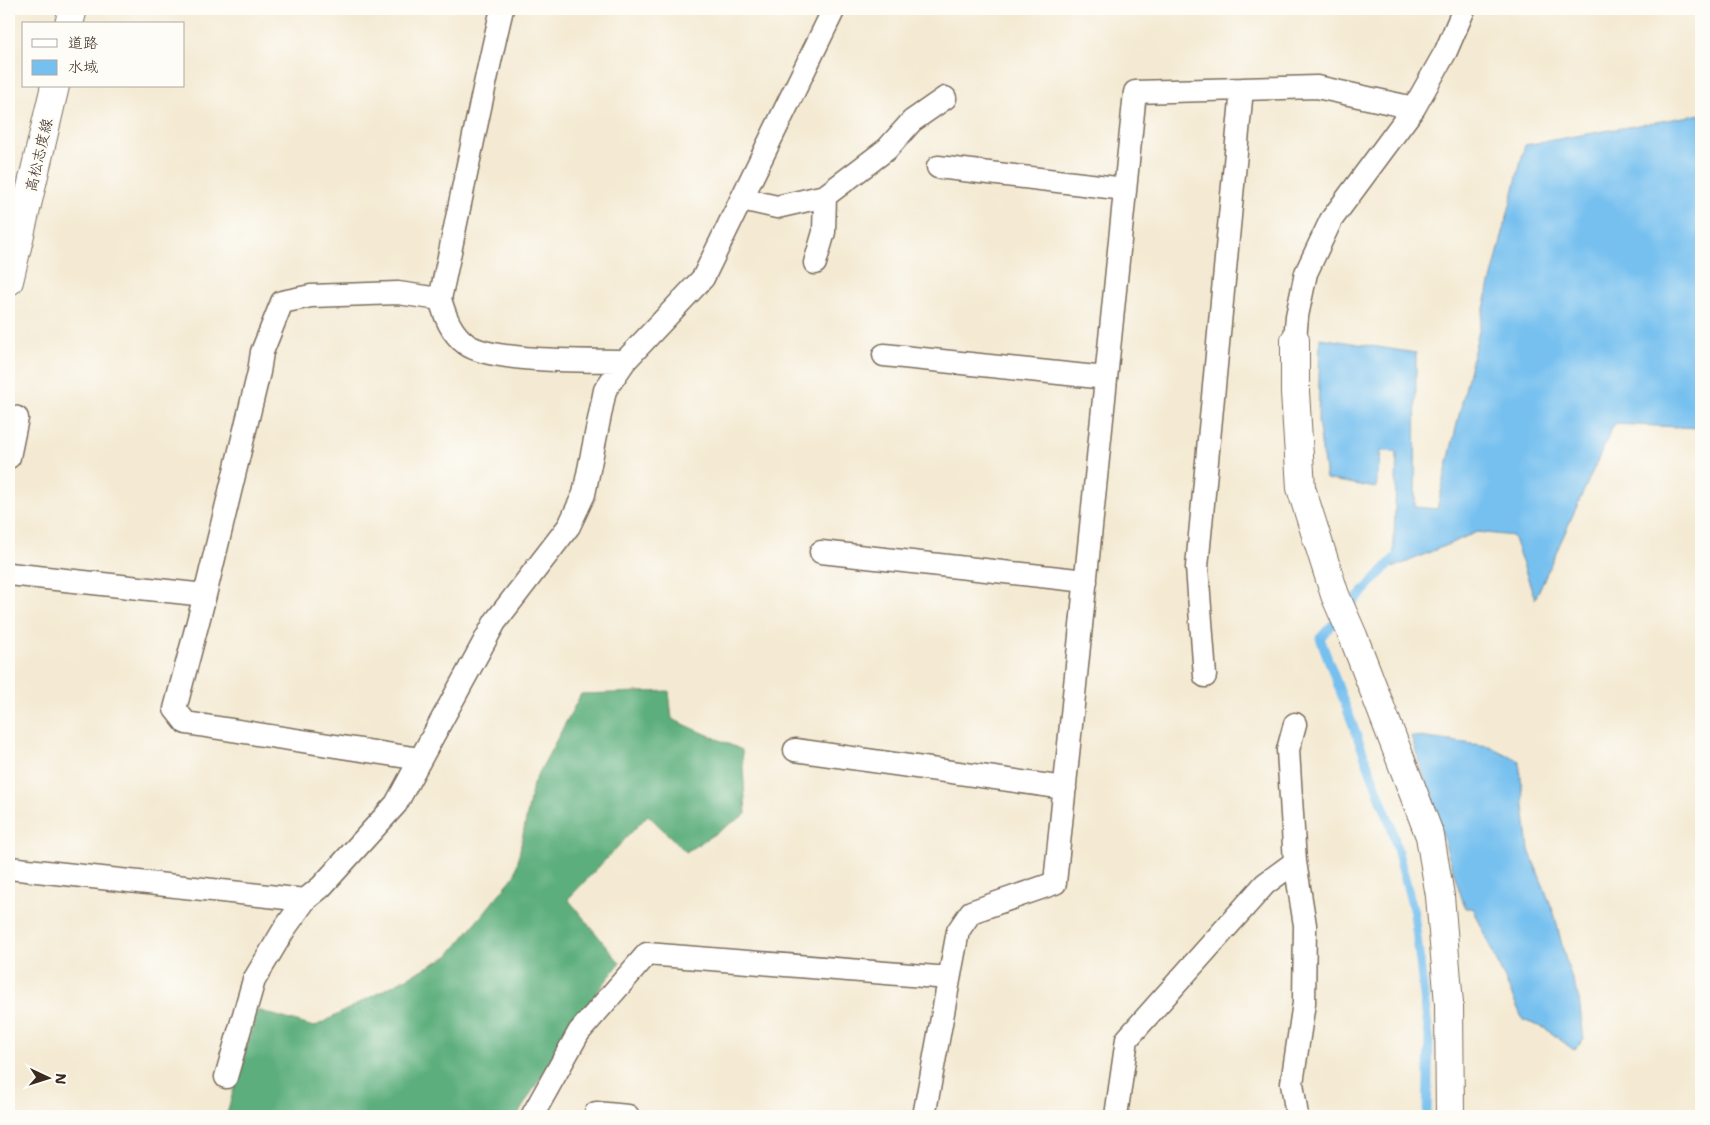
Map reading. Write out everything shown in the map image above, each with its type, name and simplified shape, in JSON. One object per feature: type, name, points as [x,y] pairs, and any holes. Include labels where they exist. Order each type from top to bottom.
[{"type":"street","points":[[70,22],[73,9]]},
{"type":"street","points":[[502,9],[482,92],[478,123],[440,299],[443,312],[452,329],[467,344],[481,352],[502,356],[625,361]]},
{"type":"street","points":[[226,1077],[254,980],[285,928],[305,900],[321,887],[396,804],[495,622],[569,526],[584,494],[605,390],[625,361],[703,278],[834,9]]},
{"type":"street","points":[[1450,1116],[1450,1004],[1440,896],[1430,836],[1335,595],[1301,488],[1295,392],[1295,340],[1297,316],[1306,273],[1332,220],[1414,108],[1446,51],[1464,9]]},
{"type":"street","points":[[924,1116],[958,931],[971,912],[1055,883],[1135,92],[1317,87],[1414,108]]},
{"type":"street","name":"高松志度線","points":[[9,281],[55,88]]},
{"type":"street","points":[[1205,676],[1197,567],[1242,89]]},
{"type":"street","points":[[742,199],[777,207],[824,196],[887,149],[912,121],[945,98]]},
{"type":"street","points":[[938,167],[1125,189]]},
{"type":"street","points":[[815,263],[824,232],[824,196]]},
{"type":"street","points":[[420,759],[186,723],[175,709],[205,595],[259,372],[262,352],[282,302],[311,296],[398,293],[440,299]]},
{"type":"street","points":[[884,355],[1106,378]]},
{"type":"street","points":[[9,416],[17,418],[9,457]]},
{"type":"street","points":[[821,552],[1086,581]]},
{"type":"street","points":[[9,574],[205,595]]},
{"type":"street","points":[[1295,724],[1288,750],[1295,862],[1305,925],[1304,1004],[1292,1083],[1297,1116]]},
{"type":"street","points":[[795,750],[1065,788]]},
{"type":"street","points":[[1116,1116],[1126,1039],[1265,884],[1295,862]]},
{"type":"street","points":[[9,868],[305,900]]},
{"type":"street","points":[[532,1116],[579,1032],[647,954],[949,978]]},
{"type":"street","points":[[596,1113],[628,1116]]},
{"type":"green space","points":[[669,691],[672,719],[742,750],[746,814],[686,852],[648,815],[568,899],[620,963],[577,1018],[517,1116],[226,1116],[257,1010],[314,1027],[448,956],[515,875],[533,784],[581,694]]},
{"type":"water","points":[[1701,114],[1701,428],[1614,424],[1535,599],[1513,536],[1477,532],[1393,568],[1397,452],[1381,451],[1376,488],[1326,479],[1318,421],[1320,338],[1416,353],[1415,507],[1437,509],[1525,145]]},
{"type":"water","points":[[1411,736],[1489,746],[1519,761],[1529,850],[1554,913],[1566,961],[1579,999],[1584,1040],[1574,1050],[1546,1029],[1523,1020],[1473,908],[1465,908]]},
{"type":"waterway","points":[[1400,552],[1320,638],[1391,826],[1414,913],[1429,1037],[1427,1116]]}]
